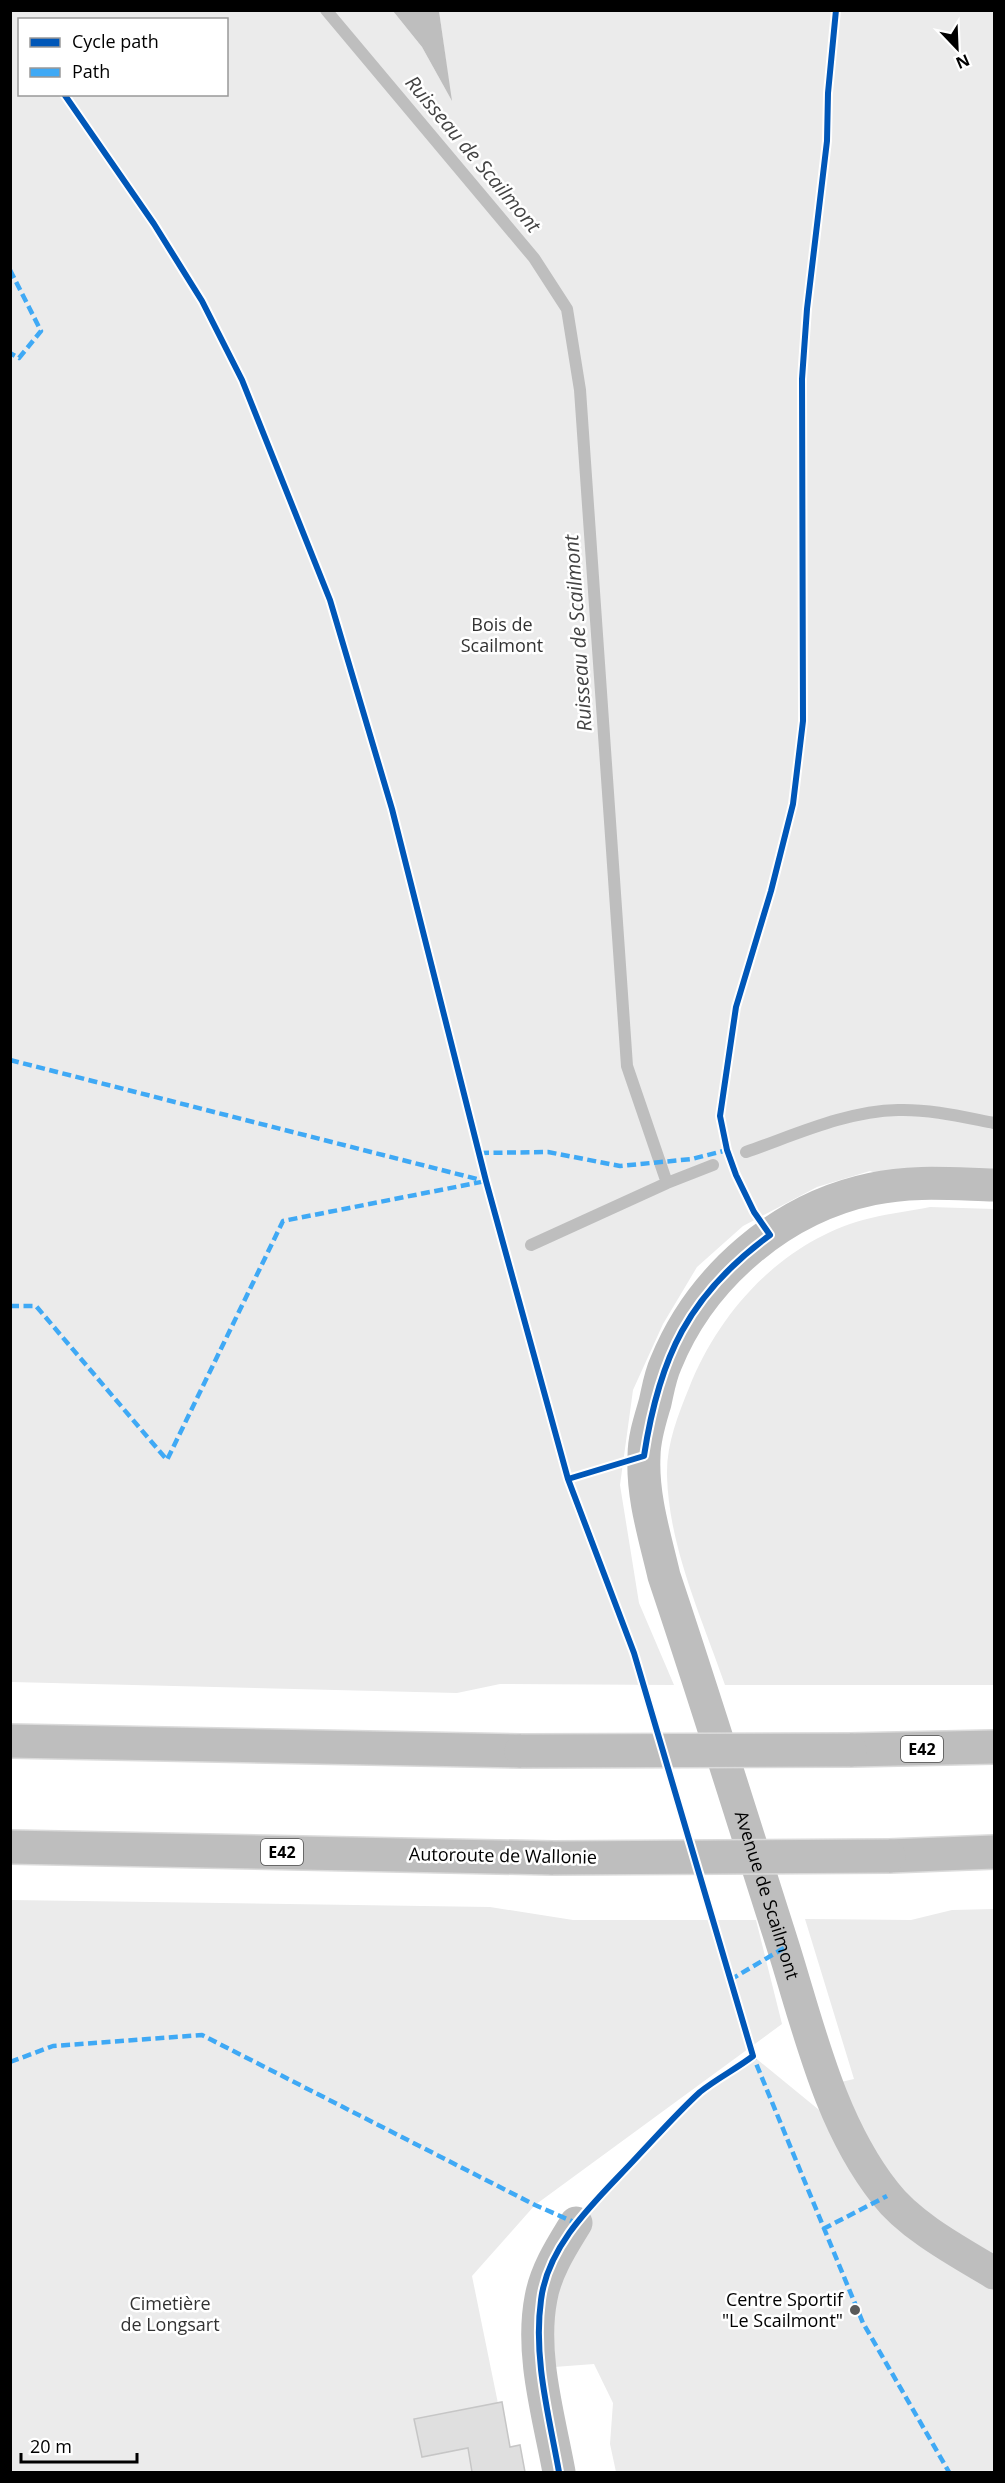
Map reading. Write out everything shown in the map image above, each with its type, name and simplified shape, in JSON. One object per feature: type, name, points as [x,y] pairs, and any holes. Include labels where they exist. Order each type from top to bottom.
[{"type":"main road","name":"Avenue de Scailmont","points":[[994,1185],[907,1183],[871,1189],[804,1214],[738,1259],[710,1287],[685,1324],[665,1365],[644,1456],[648,1513],[664,1576],[811,2036],[848,2134],[864,2166],[887,2196],[949,2246],[994,2272]]},
{"type":"main road","name":"E42","points":[[10,1741],[521,1751],[994,1747]]},
{"type":"main road","name":"Autoroute de Wallonie","points":[[10,1847],[554,1858],[889,1856],[994,1852]]},
{"type":"main road","points":[[559,2472],[541,2368],[538,2330],[541,2297],[550,2268],[576,2223]]},
{"type":"green space","name":"Bois de Scailmont","points":[[11,11],[393,11],[422,47],[451,99],[439,11],[994,11],[994,1185],[907,1183],[870,1171],[817,1187],[743,1226],[697,1267],[663,1324],[633,1390],[620,1485],[639,1603],[674,1685],[500,1684],[457,1693],[11,1682]]},
{"type":"green space","points":[[930,1207],[994,1209],[994,1685],[725,1685],[680,1556],[669,1503],[668,1453],[689,1388],[702,1359],[738,1305],[784,1260],[811,1242],[840,1228],[878,1216]]},
{"type":"green space","name":"Cimetière de Longsart","points":[[11,1900],[490,1907],[573,1920],[756,1920],[782,2024],[535,2205],[472,2276],[512,2472],[11,2472]]},
{"type":"green space","points":[[994,1909],[994,2472],[616,2472],[610,2444],[613,2403],[594,2364],[541,2368],[538,2330],[576,2223],[664,2127],[702,2091],[753,2056],[846,2132],[828,2085],[854,2079],[805,1919],[911,1920],[952,1910]]},
{"type":"shaded area","points":[[393,11],[439,11],[452,101],[422,47]]},
{"type":"building","points":[[502,2402],[510,2447],[520,2445],[525,2472],[472,2472],[468,2448],[422,2457],[414,2419]]},
{"type":"waterway","name":"Ruisseau de Scailmont","points":[[326,10],[534,258],[567,309],[580,390],[627,1066],[667,1183],[531,1245]]},
{"type":"waterway","points":[[746,1152],[840,1119],[879,1111],[922,1111],[994,1123]]},
{"type":"waterway","points":[[667,1183],[713,1165]]},
{"type":"marked path","points":[[10,270],[41,331],[19,358],[10,353]]},
{"type":"marked path","points":[[10,1060],[481,1180]]},
{"type":"marked path","points":[[480,1153],[548,1152],[620,1166],[692,1159],[727,1150]]},
{"type":"marked path","points":[[10,1306],[36,1306],[167,1460],[283,1221],[486,1181]]},
{"type":"marked path","points":[[730,1980],[784,1948]]},
{"type":"marked path","points":[[10,2062],[53,2046],[202,2035],[535,2205],[576,2223],[580,2218]]},
{"type":"marked path","points":[[750,2059],[753,2056],[863,2323],[949,2472]]},
{"type":"marked path","points":[[823,2229],[887,2196]]},
{"type":"cycle path","points":[[568,1479],[644,1456],[658,1389],[682,1331],[698,1305],[718,1281],[770,1235],[754,1212],[736,1175],[727,1150],[720,1116],[736,1007],[771,891],[793,804],[803,721],[802,379],[807,309],[827,141],[828,93],[836,10]]},
{"type":"cycle path","points":[[65,96],[154,224],[202,301],[242,380],[330,600],[392,809],[486,1181],[568,1479],[634,1653],[753,2056],[706,2087],[683,2108],[577,2222],[554,2259],[541,2300],[539,2343],[543,2387],[559,2472]]},
{"type":"place","name":"Centre Sportif \"Le Scailmont\"","points":[[855,2310]]}]
